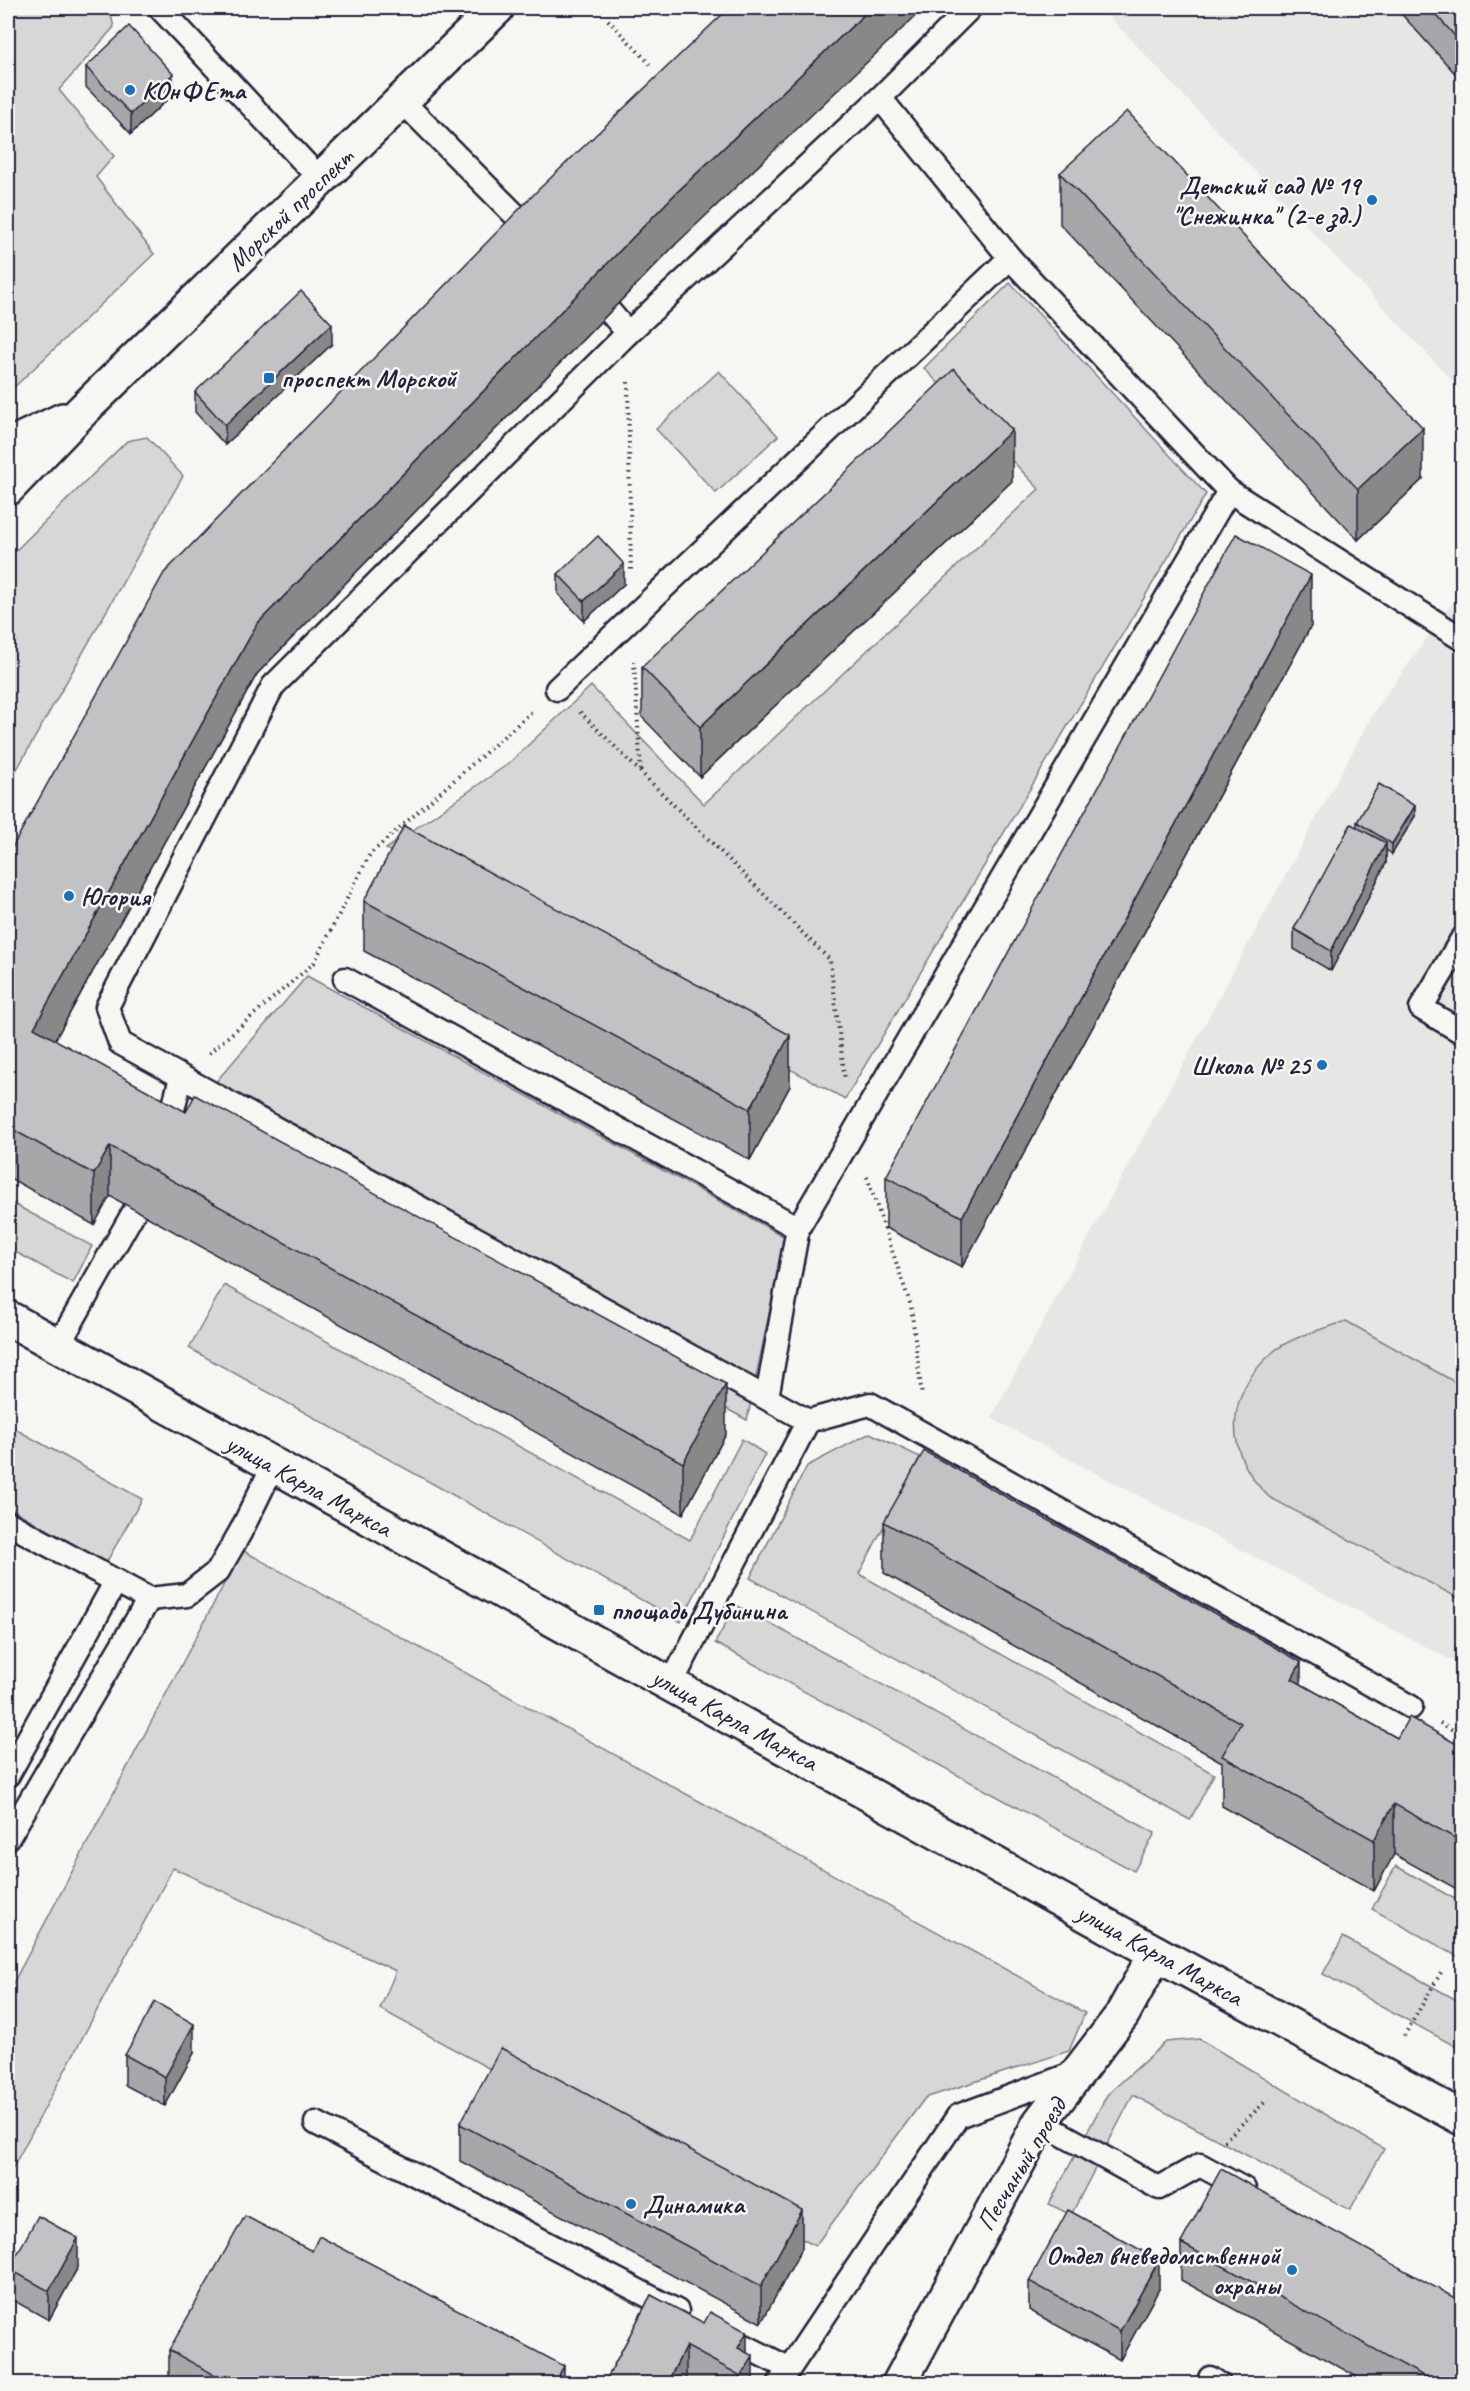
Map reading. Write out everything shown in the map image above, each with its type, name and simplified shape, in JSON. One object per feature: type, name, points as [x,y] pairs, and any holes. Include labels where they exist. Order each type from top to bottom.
[{"type":"street","name":"Морской проспект","points":[[8,488],[83,410],[497,8]]},
{"type":"street","points":[[8,446],[83,410]]},
{"type":"street","name":"улица Карла Маркса","points":[[8,1318],[1156,1953],[1462,2118]]},
{"type":"street","name":"Песчаный проезд","points":[[899,2384],[1040,2122],[1122,2015],[1156,1953]]},
{"type":"lane","points":[[160,8],[320,179]]},
{"type":"lane","points":[[970,8],[880,98],[627,333],[273,686],[107,1007],[120,1043],[808,1421],[870,1404],[1411,1707]]},
{"type":"lane","points":[[880,98],[1010,258],[1229,491],[1462,639]]},
{"type":"lane","points":[[402,101],[539,239]]},
{"type":"lane","points":[[557,689],[1010,258]]},
{"type":"lane","points":[[610,312],[627,333]]},
{"type":"lane","points":[[767,1398],[798,1228],[1229,491]]},
{"type":"lane","points":[[1462,939],[1421,1008],[1462,1032]]},
{"type":"lane","points":[[345,979],[798,1228]]},
{"type":"lane","points":[[163,1150],[181,1077]]},
{"type":"lane","points":[[58,1346],[135,1210]]},
{"type":"lane","points":[[671,1684],[808,1421]]},
{"type":"lane","points":[[8,1522],[149,1599],[187,1595],[218,1571],[241,1531],[273,1466]]},
{"type":"lane","points":[[8,1775],[116,1581]]},
{"type":"lane","points":[[8,1835],[149,1599]]},
{"type":"lane","points":[[316,2123],[699,2322],[783,2376],[958,2116],[1079,2072]]},
{"type":"lane","points":[[1040,2122],[1159,2188],[1200,2165],[1260,2199]]},
{"type":"path","points":[[608,20],[650,64]]},
{"type":"path","points":[[627,333],[632,618],[641,775]]},
{"type":"path","points":[[181,1077],[314,963],[370,854],[476,763],[557,689],[641,775],[830,960],[852,1136],[911,1306],[926,1436]]},
{"type":"path","points":[[1404,2036],[1443,1969]]},
{"type":"path","points":[[1200,2165],[1267,2100]]},
{"type":"shaded area","points":[[8,8],[109,8],[114,27],[59,90],[114,156],[96,177],[154,254],[8,393]]},
{"type":"shaded area","name":"Детский сад № 19 \"Снежинка\" (2-е зд.)","points":[[1462,8],[1462,391],[1102,9]]},
{"type":"shaded area","points":[[1010,283],[1206,494],[845,1099],[386,849],[508,764],[591,686],[704,804],[1039,489],[924,368]]},
{"type":"shaded area","points":[[719,371],[778,436],[716,493],[656,429]]},
{"type":"shaded area","points":[[147,437],[183,476],[8,785],[8,558],[127,441]]},
{"type":"shaded area","name":"Школа № 25","points":[[1462,589],[1462,1666],[991,1418],[1374,712]]},
{"type":"shaded area","points":[[307,976],[785,1237],[747,1420],[189,1113]]},
{"type":"shaded area","points":[[8,1201],[92,1246],[73,1283],[8,1248]]},
{"type":"shaded area","points":[[224,1285],[690,1540],[742,1439],[765,1454],[681,1622],[189,1348]]},
{"type":"shaded area","points":[[1346,1321],[1462,1386],[1462,1600],[1269,1497],[1254,1480],[1243,1461],[1237,1443],[1235,1424],[1238,1405],[1245,1386],[1257,1369],[1273,1352],[1288,1342]]},
{"type":"shaded area","points":[[8,1425],[142,1499],[106,1563],[8,1507]]},
{"type":"shaded area","points":[[870,1433],[920,1457],[859,1574],[1214,1774],[1190,1820],[750,1578],[807,1466]]},
{"type":"shaded area","points":[[242,1550],[1085,2013],[1069,2051],[925,2098],[815,2246],[380,2009],[396,1971],[173,1868],[8,2177],[8,1993]]},
{"type":"shaded area","points":[[736,1605],[1155,1833],[1134,1871],[715,1643]]},
{"type":"shaded area","points":[[1396,1866],[1462,1903],[1462,1959],[1372,1909]]},
{"type":"shaded area","points":[[1343,1937],[1462,2003],[1462,2050],[1323,1974]]},
{"type":"shaded area","points":[[1199,2039],[1384,2149],[1350,2210],[1133,2095],[1071,2215],[1049,2204],[1107,2095],[1166,2042]]},
{"type":"building","points":[[729,8],[871,8],[676,193],[257,624],[34,1028],[186,1112],[195,1095],[726,1384],[683,1463],[110,1146],[94,1174],[8,1127],[8,855],[164,573],[539,189]]},
{"type":"building","points":[[1430,8],[1462,8],[1462,44]]},
{"type":"building","points":[[129,26],[173,74],[131,114],[86,67]]},
{"type":"building","points":[[1127,111],[1423,428],[1358,489],[1060,173]]},
{"type":"building","points":[[301,291],[332,324],[225,425],[195,392]]},
{"type":"building","points":[[954,369],[1012,430],[700,727],[642,667]]},
{"type":"building","points":[[1236,534],[1311,575],[962,1217],[886,1177]]},
{"type":"building","points":[[598,536],[624,564],[584,601],[558,574]]},
{"type":"building","points":[[1379,784],[1415,806],[1392,844],[1357,822]]},
{"type":"building","points":[[1351,824],[1386,843],[1331,951],[1294,929]]},
{"type":"building","points":[[404,826],[790,1035],[750,1109],[364,901]]},
{"type":"building","points":[[924,1451],[1301,1662],[1292,1679],[1397,1738],[1409,1717],[1462,1747],[1462,1842],[1394,1804],[1374,1840],[1222,1756],[1241,1723],[884,1522]]},
{"type":"building","points":[[155,2002],[194,2024],[165,2077],[125,2055]]},
{"type":"building","points":[[501,2048],[802,2210],[761,2286],[460,2124]]},
{"type":"building","points":[[1221,2169],[1462,2302],[1462,2384],[1438,2384],[1181,2243]]},
{"type":"building","points":[[1068,2210],[1159,2260],[1120,2331],[1029,2281]]},
{"type":"building","points":[[38,2216],[78,2238],[49,2291],[9,2269]]},
{"type":"building","points":[[245,2216],[312,2251],[319,2236],[564,2366],[556,2380],[563,2384],[231,2384],[169,2350]]},
{"type":"building","points":[[651,2295],[704,2323],[710,2312],[747,2332],[738,2348],[753,2356],[741,2376],[686,2346],[667,2383],[669,2384],[604,2384]]},
{"type":"place","name":"КОнФЕта","points":[[130,90]]},
{"type":"place","name":"Детский сад № 19 \"Снежинка\" (2-е зд.)","points":[[1372,200]]},
{"type":"place","name":"проспект Морской","points":[[269,378]]},
{"type":"place","name":"Югория","points":[[69,896]]},
{"type":"place","name":"Школа № 25","points":[[1322,1065]]},
{"type":"place","name":"площадь Дубинина","points":[[599,1610]]},
{"type":"place","name":"Динамика","points":[[631,2204]]},
{"type":"place","name":"Отдел вневедомственной охраны","points":[[1292,2270]]}]
